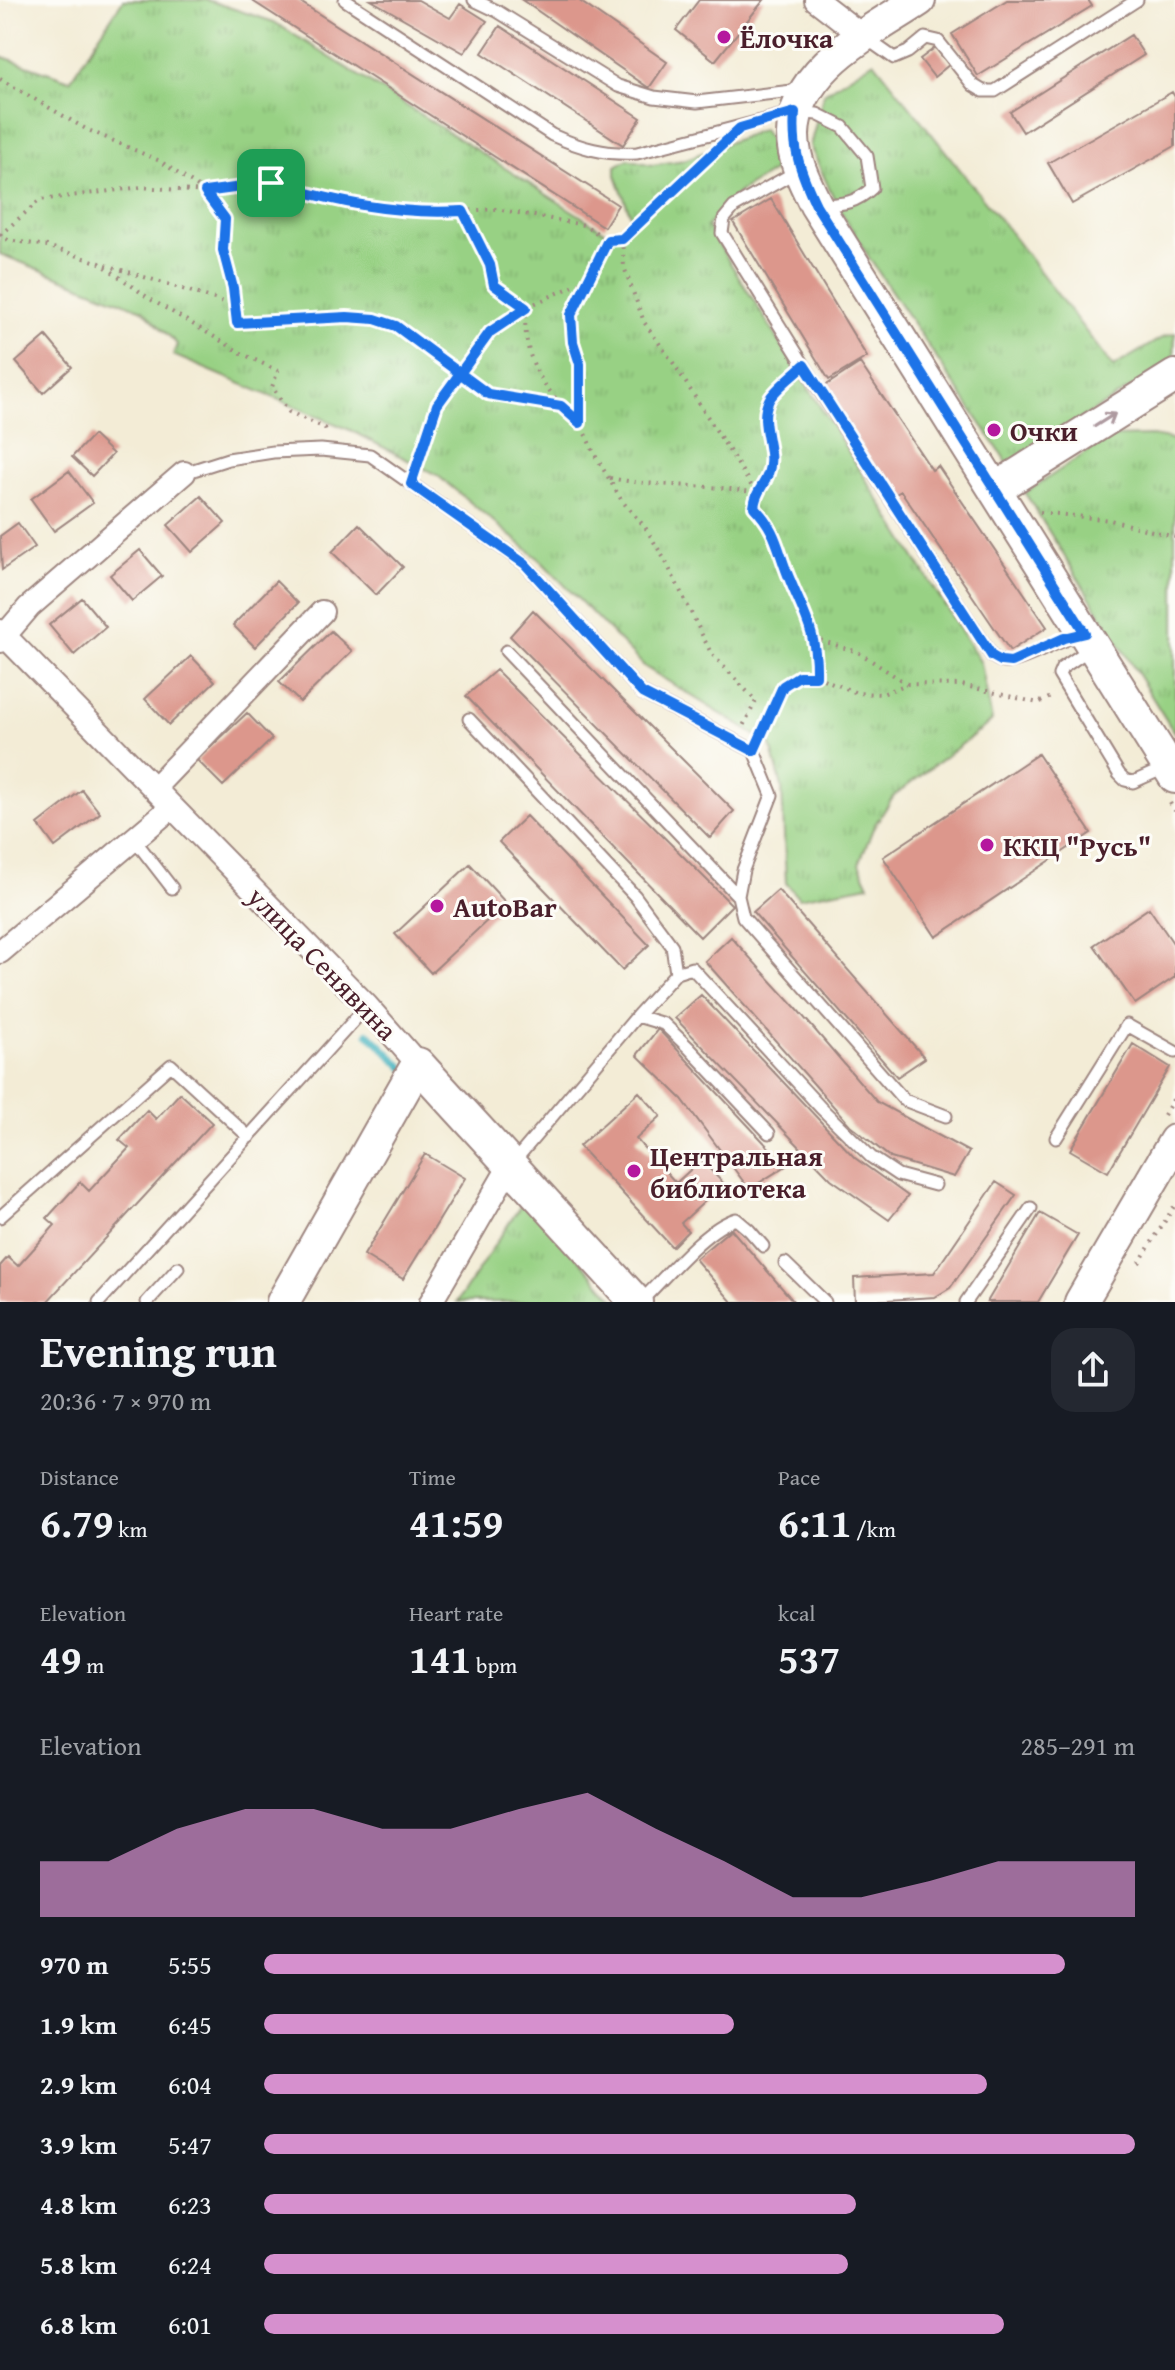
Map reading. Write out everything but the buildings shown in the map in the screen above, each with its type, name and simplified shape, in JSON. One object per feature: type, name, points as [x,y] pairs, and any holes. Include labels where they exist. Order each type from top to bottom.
[{"type":"main road","points":[[919,0],[826,65],[800,100],[793,138],[799,170],[816,205],[1005,483],[1090,640],[1172,772]]},
{"type":"main road","points":[[1005,483],[1175,376]]},
{"type":"main road","points":[[283,1302],[418,1064]]},
{"type":"main road","name":"улица Сенявина","points":[[418,1064],[638,1302]]},
{"type":"main road","points":[[1081,1302],[1175,1141]]},
{"type":"street","points":[[816,0],[864,37]]},
{"type":"street","points":[[2,636],[29,607],[184,473]]},
{"type":"street","points":[[155,787],[322,612]]},
{"type":"street","name":"улица Сенявина","points":[[2,636],[155,787],[367,1006],[418,1064]]},
{"type":"street","points":[[0,952],[172,807]]},
{"type":"street","points":[[431,1302],[511,1164]]},
{"type":"lane","points":[[345,0],[552,135],[586,150],[611,155],[637,153],[740,128],[800,100]]},
{"type":"lane","points":[[474,0],[618,86],[654,97],[697,102],[800,100],[817,114],[843,127],[867,156],[872,188],[849,204],[816,205]]},
{"type":"lane","points":[[864,37],[894,58],[908,52],[925,38],[938,41],[973,85],[983,91],[995,91],[1129,2]]},
{"type":"lane","points":[[799,170],[734,207],[727,213],[722,233],[992,656],[1011,662],[1064,638],[1090,640]]},
{"type":"lane","points":[[184,473],[228,459],[273,452],[333,451],[370,455],[525,564],[642,693],[754,751],[772,795],[743,870],[738,896],[743,917],[904,1100],[946,1116]]},
{"type":"lane","points":[[1090,640],[1062,668],[1059,675],[1066,690],[1125,780],[1133,782],[1172,772]]},
{"type":"lane","points":[[506,651],[738,896]]},
{"type":"lane","points":[[469,719],[635,896],[672,946],[676,973]]},
{"type":"lane","points":[[134,839],[172,888]]},
{"type":"lane","points":[[511,1164],[676,973],[692,968],[821,1108],[871,1157],[898,1175],[935,1185]]},
{"type":"lane","points":[[99,1302],[367,1006]]},
{"type":"lane","points":[[637,1016],[664,1024],[769,1133]]},
{"type":"lane","points":[[1056,1138],[1127,1025],[1175,1052]]},
{"type":"lane","points":[[0,1217],[171,1065],[249,1137]]},
{"type":"lane","points":[[966,1302],[1031,1208]]},
{"type":"lane","points":[[638,1302],[708,1232],[723,1223],[736,1219],[763,1246]]},
{"type":"lane","points":[[785,1263],[825,1302]]},
{"type":"lane","points":[[147,1302],[178,1268]]},
{"type":"path","points":[[0,79],[86,129],[160,161],[205,192],[225,219],[223,250],[237,323],[334,317],[375,319],[396,326],[488,394],[561,406]]},
{"type":"path","points":[[235,300],[224,302],[47,246],[8,240],[0,234],[40,200],[141,187],[205,192],[271,183],[343,203],[425,213],[496,209],[584,225],[608,240],[622,239],[740,128]]},
{"type":"path","points":[[463,211],[490,265],[494,285],[526,308]]},
{"type":"path","points":[[622,239],[624,267],[644,322],[756,493]]},
{"type":"path","points":[[580,423],[580,364],[573,342],[571,315],[608,240]]},
{"type":"path","points":[[100,263],[150,299],[278,371],[272,387],[289,412],[325,428],[333,451]]},
{"type":"path","points":[[411,484],[437,405],[490,332],[526,308],[587,280]]},
{"type":"path","points":[[526,308],[524,325],[527,349],[537,374],[561,406],[580,423],[622,501],[645,527],[665,560],[711,653],[756,701],[735,741]]},
{"type":"path","points":[[804,365],[769,400],[765,425],[771,447],[768,474],[756,493],[754,507],[769,523],[777,539],[788,577],[810,622],[816,654],[816,676]]},
{"type":"path","points":[[610,478],[637,484],[725,487],[756,493]]},
{"type":"path","points":[[1037,511],[1110,520],[1175,537]]},
{"type":"path","points":[[813,638],[858,652],[907,684]]},
{"type":"path","points":[[754,751],[783,686],[799,676],[816,676],[857,693],[882,694],[907,684],[962,685],[1038,703],[1066,690]]},
{"type":"path","points":[[1137,1266],[1175,1205]]},
{"type":"green space","points":[[123,0],[207,0],[274,22],[614,237],[633,222],[616,175],[616,166],[628,159],[652,165],[684,160],[763,129],[784,165],[739,192],[707,226],[981,663],[992,721],[894,796],[874,826],[859,864],[869,885],[799,898],[786,883],[782,787],[771,745],[645,667],[538,558],[437,475],[350,430],[173,355],[177,344],[143,310],[0,254],[0,56],[70,80]]},
{"type":"green space","points":[[874,61],[1113,367],[1175,333],[1174,361],[1008,464],[871,261],[837,205],[810,146],[824,93]]},
{"type":"green space","points":[[1152,436],[1175,440],[1175,734],[1025,493],[1110,437]]},
{"type":"green space","points":[[525,1199],[617,1302],[457,1302]]},
{"type":"waterway","points":[[368,1033],[404,1068]]},
{"type":"place","name":"Ёлочка","points":[[724,37]]},
{"type":"place","name":"Очки","points":[[994,430]]},
{"type":"place","name":"ККЦ \"Русь\"","points":[[987,845]]},
{"type":"place","name":"AutoBar","points":[[437,906]]},
{"type":"place","name":"Центральная библиотека","points":[[634,1171]]},
{"type":"route","points":[[271,183],[205,192],[225,219],[223,250],[233,288],[237,323],[347,317],[375,319],[396,326],[461,375],[488,394],[561,406],[580,423],[580,364],[573,342],[571,315],[608,240],[622,239],[644,215],[740,128],[795,112],[793,138],[799,170],[816,205],[1085,633],[1064,638],[1011,662],[992,656],[804,365],[769,400],[765,425],[771,447],[768,474],[756,493],[754,507],[769,523],[777,539],[788,577],[810,622],[816,654],[816,676],[799,676],[783,686],[754,751],[642,693],[525,564],[411,484],[437,405],[461,375],[475,356],[490,332],[526,308],[494,285],[490,265],[463,211],[425,213],[343,203],[271,183]]}]
